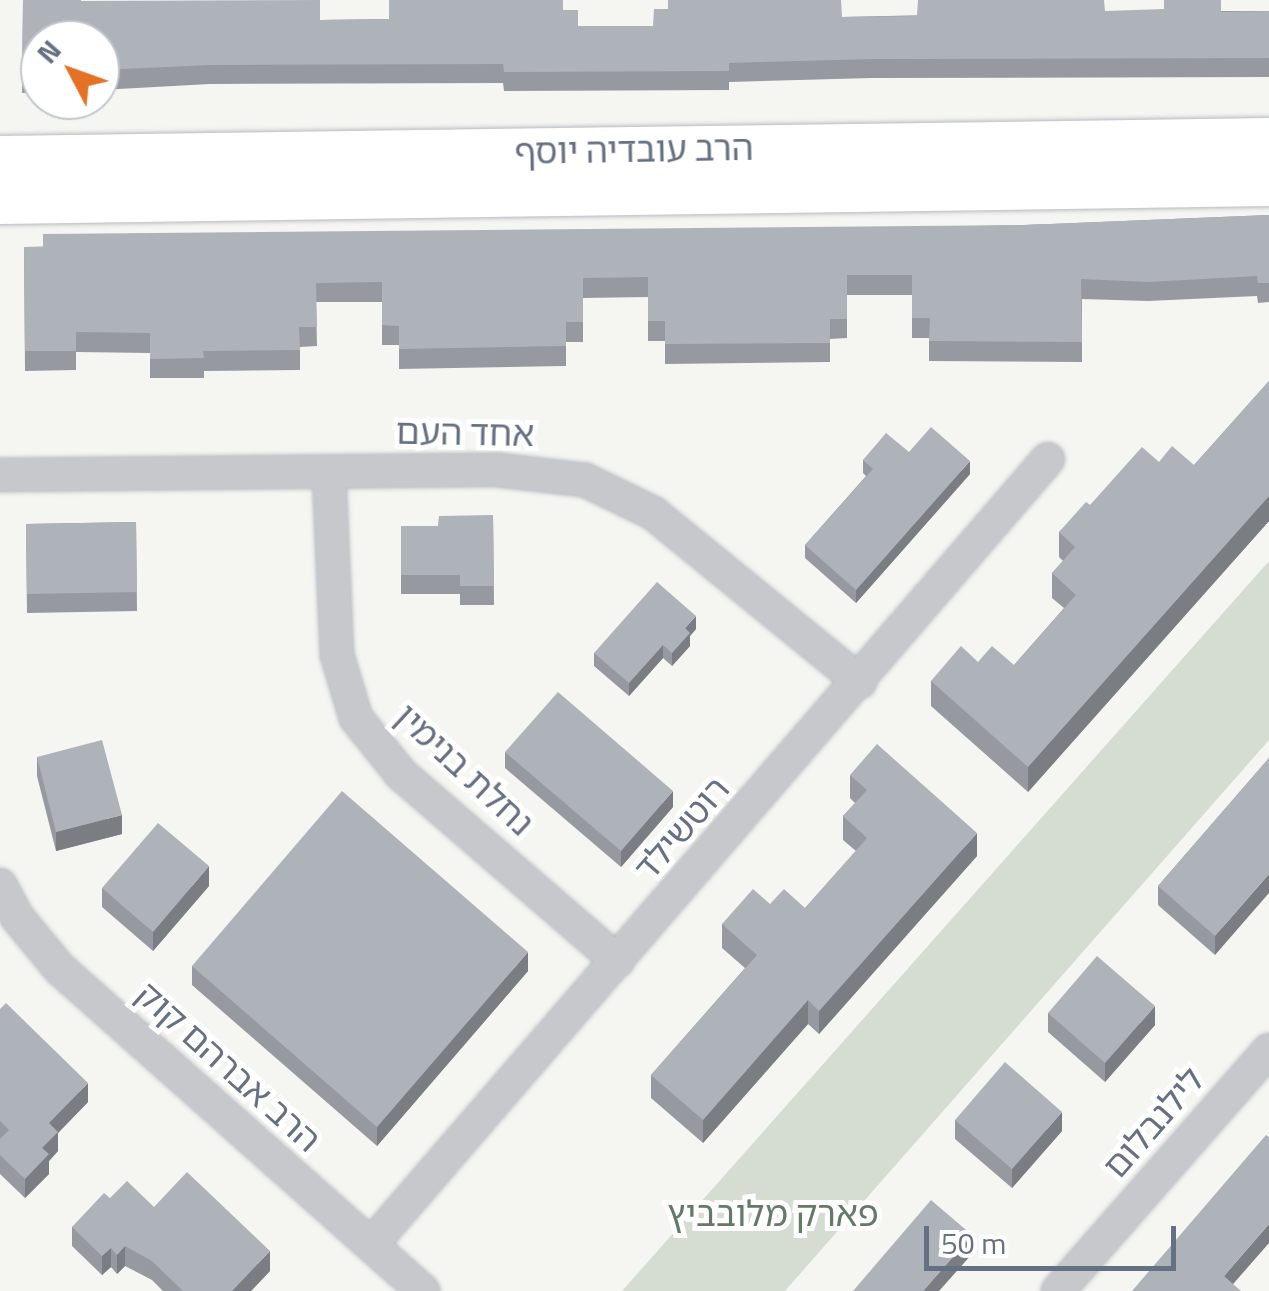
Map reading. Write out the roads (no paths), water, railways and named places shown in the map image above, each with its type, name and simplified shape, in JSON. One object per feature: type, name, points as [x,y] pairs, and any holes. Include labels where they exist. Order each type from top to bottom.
[{"type":"street","name":"הרב עובדיה יוסף","points":[[0,158],[1269,140]]},
{"type":"street","name":"הרב עובדיה יוסף","points":[[0,200],[1269,184]]},
{"type":"street","name":"רוטשילד","points":[[371,1245],[1048,460]]},
{"type":"street","name":"אחד העם","points":[[0,474],[523,471],[602,486],[654,513],[860,682]]},
{"type":"street","name":"נחלת בנימין","points":[[328,472],[337,655],[356,718],[391,765],[618,961]]},
{"type":"street","name":"הרב אברהם קוק","points":[[0,886],[17,917],[59,968],[423,1291]]},
{"type":"street","name":"לילנבלום","points":[[1058,1291],[1269,1050]]},
{"type":"park label","name":"פארק מלובביץ","points":[[773,1213]]}]
